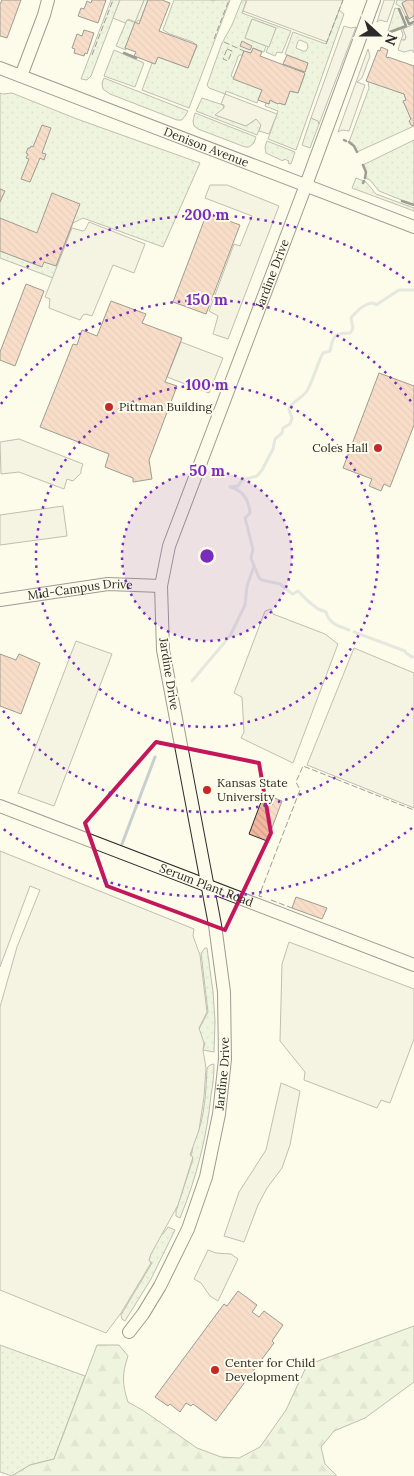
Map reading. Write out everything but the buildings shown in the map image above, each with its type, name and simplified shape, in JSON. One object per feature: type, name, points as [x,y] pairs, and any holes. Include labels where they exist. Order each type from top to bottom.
[{"type":"street","points":[[21,76],[48,0]]},
{"type":"street","name":"Jardine Drive","points":[[129,1332],[143,1314],[160,1286],[188,1229],[206,1177],[219,1114],[224,1059],[224,992],[215,925],[163,650],[161,586],[169,546],[374,0]]},
{"type":"street","name":"Denison Avenue","points":[[0,68],[414,227]]},
{"type":"street","name":"Mid-Campus Drive","points":[[0,600],[108,584],[161,586]]},
{"type":"street","name":"Serum Plant Road","points":[[0,806],[414,965]]},
{"type":"highlighted area","points":[[156,742],[259,763],[271,833],[225,930],[107,886],[85,823]]},
{"type":"green space","points":[[111,0],[120,0],[91,76],[87,80],[81,79]]},
{"type":"green space","points":[[144,0],[148,0],[140,21],[138,20],[125,48],[126,50],[116,46],[127,20],[135,22]]},
{"type":"green space","points":[[174,0],[230,0],[189,108],[142,90],[152,63],[155,64],[158,57],[188,68],[197,46],[193,42],[163,30]]},
{"type":"green space","points":[[242,0],[246,2],[242,13],[291,31],[282,53],[277,52],[275,56],[266,52],[276,28],[252,19],[245,38],[266,46],[264,52],[253,48],[251,53],[244,51],[243,55],[239,55],[231,76],[262,90],[257,103],[226,91],[225,94],[209,88],[207,85],[222,43]]},
{"type":"green space","points":[[397,0],[407,0],[402,4],[409,19],[414,16],[414,22],[409,24],[401,7],[396,4]]},
{"type":"green space","points":[[395,8],[399,9],[407,27],[403,29],[406,36],[405,40],[401,40],[403,35],[401,29],[387,34]]},
{"type":"green space","points":[[339,10],[344,14],[296,150],[268,139],[278,111],[265,106],[266,103],[269,104],[270,100],[285,105],[290,91],[298,93],[305,74],[293,69],[305,72],[308,63],[285,54],[293,32],[326,44]],"holes":[[[300,40],[307,43],[306,51],[296,48]]]},
{"type":"green space","points":[[252,19],[276,28],[269,47],[245,38]]},
{"type":"green space","points":[[114,50],[144,63],[135,87],[104,76]]},
{"type":"green space","points":[[104,78],[188,111],[182,120],[177,120],[110,94],[103,89],[102,83]]},
{"type":"green space","points":[[368,81],[404,94],[406,100],[404,101],[411,119],[409,121],[414,126],[357,152],[349,142],[369,88]]},
{"type":"green space","points":[[0,93],[12,93],[77,119],[200,163],[163,247],[83,218],[73,223],[53,278],[0,258],[0,202],[4,191],[0,189]]},
{"type":"green space","points":[[202,98],[223,105],[224,109],[216,115],[246,126],[256,119],[260,121],[261,125],[257,135],[196,111]]},
{"type":"green space","points":[[195,113],[256,137],[254,143],[249,147],[245,147],[198,129],[194,126],[193,121]]},
{"type":"green space","points":[[311,118],[318,121],[319,124],[310,148],[302,145]]},
{"type":"green space","points":[[414,140],[414,205],[379,191],[370,180],[365,178],[366,172],[363,165]]},
{"type":"green space","points":[[267,141],[295,152],[291,164],[288,163],[289,161],[284,159],[283,161],[266,153]]},
{"type":"green space","points":[[356,178],[366,182],[376,194],[414,208],[414,211],[352,188]]},
{"type":"green space","points":[[207,948],[213,992],[215,1021],[214,1052],[203,1050],[205,1043],[38,976],[199,1029],[208,1012],[201,953]]},
{"type":"green space","points":[[0,1058],[196,1137],[203,1112],[207,1068],[214,1064],[213,1084],[204,1142],[196,1173],[180,1218],[176,1216],[176,1211],[193,1159],[191,1155],[193,1148],[0,1071]]},
{"type":"green space","points":[[0,1168],[163,1234],[168,1227],[175,1230],[151,1279],[125,1321],[121,1315],[152,1263],[149,1261],[151,1253],[53,1214]]},
{"type":"green space","points":[[414,1326],[414,1382],[365,1418],[334,1431],[321,1447],[325,1464],[337,1476],[12,1476],[30,1465],[54,1459],[97,1345],[119,1345],[128,1356],[123,1379],[128,1402],[197,1448],[221,1457],[239,1458],[260,1447],[286,1410],[307,1365]]},
{"type":"green space","points":[[0,1345],[85,1376],[54,1459],[30,1465],[12,1476],[0,1472]]},
{"type":"shaded area","points":[[120,0],[144,0],[135,22],[128,19],[125,23],[113,18]]},
{"type":"shaded area","points":[[247,0],[343,0],[327,42],[243,11]]},
{"type":"shaded area","points":[[384,0],[395,0],[387,22],[380,20],[377,22]]},
{"type":"shaded area","points":[[414,24],[414,53],[412,50],[404,52],[398,50],[401,40],[405,40],[406,37],[403,29]]},
{"type":"shaded area","points":[[344,26],[356,27],[319,124],[318,121],[311,118]]},
{"type":"shaded area","points":[[368,49],[370,56],[362,78],[357,82],[365,85],[349,131],[342,130],[338,132]]},
{"type":"shaded area","points":[[225,94],[277,114],[269,134],[259,131],[261,125],[256,119],[246,126],[215,115],[224,108],[224,105],[221,104]]},
{"type":"shaded area","points":[[210,185],[227,185],[279,206],[228,339],[213,334],[218,316],[209,311],[234,244],[240,246],[252,216],[205,198]]},
{"type":"shaded area","points":[[89,222],[145,244],[134,273],[113,265],[92,316],[83,315],[80,320],[49,308],[50,299],[45,297],[72,228],[83,231]]},
{"type":"shaded area","points":[[181,342],[223,358],[209,393],[167,377]]},
{"type":"shaded area","points":[[19,439],[83,464],[81,473],[73,481],[67,479],[64,489],[19,472],[1,474],[0,442]]},
{"type":"shaded area","points":[[63,506],[67,536],[0,545],[0,515]]},
{"type":"shaded area","points":[[271,609],[273,614],[325,634],[338,644],[293,763],[241,738],[244,732],[242,697],[234,693],[265,611]]},
{"type":"shaded area","points":[[76,641],[112,654],[54,806],[18,793]]},
{"type":"shaded area","points":[[354,648],[414,673],[414,808],[307,765]]},
{"type":"shaded area","points":[[0,851],[194,929],[193,936],[200,955],[207,1012],[199,1028],[204,1043],[203,1050],[206,1068],[199,1130],[190,1155],[193,1157],[178,1205],[151,1254],[149,1260],[151,1263],[121,1313],[106,1333],[0,1290],[0,1007],[17,947],[40,890],[30,886],[0,967]]},
{"type":"shaded area","points":[[289,942],[414,989],[414,1039],[390,1103],[381,1100],[377,1108],[304,1080],[305,1072],[280,1041],[282,964]]},
{"type":"shaded area","points":[[281,1083],[300,1091],[290,1145],[282,1168],[267,1188],[258,1205],[244,1242],[224,1236],[239,1192],[266,1150]]},
{"type":"shaded area","points":[[208,1250],[216,1253],[231,1254],[238,1259],[218,1301],[210,1296],[201,1283],[194,1279]]},
{"type":"waterway","points":[[230,487],[238,486],[242,480],[257,476],[262,470],[273,449],[275,439],[282,433],[283,428],[290,424],[292,418],[289,409],[306,392],[323,353],[330,351],[335,336],[352,331],[351,318],[367,304],[374,303],[376,305],[399,290],[414,290]]},
{"type":"waterway","points":[[231,487],[242,494],[248,504],[250,513],[245,518],[253,549],[251,558],[259,578],[280,584],[293,594],[298,591],[318,609],[326,612],[332,622],[349,630]]},
{"type":"waterway","points":[[192,681],[230,636],[245,605],[247,586],[254,566]]},
{"type":"waterway","points":[[354,632],[405,651],[414,657]]},
{"type":"waterway","points":[[122,844],[155,757]]},
{"type":"fence","points":[[92,55],[113,0]]},
{"type":"fence","points":[[214,39],[229,0]]},
{"type":"fence","points":[[326,44],[343,0]]},
{"type":"fence","points":[[224,42],[244,51]]},
{"type":"fence","points":[[227,49],[232,51],[228,61],[223,59],[227,49]]},
{"type":"fence","points":[[262,897],[259,896],[300,790],[296,782],[303,766],[414,810]]},
{"type":"fence","points":[[271,900],[292,908]]},
{"type":"wall","points":[[390,32],[406,26],[399,9]]},
{"type":"wall","points":[[406,17],[409,24],[414,22]]},
{"type":"wall","points":[[124,53],[136,58]]},
{"type":"wall","points":[[349,142],[357,152]]},
{"type":"wall","points":[[363,165],[366,172],[365,178]]},
{"type":"wall","points":[[402,201],[414,205]]},
{"type":"place","name":"Pittman Building","points":[[109,407]]},
{"type":"place","name":"Coles Hall","points":[[378,448]]},
{"type":"place","name":"Kansas State University","points":[[207,790]]},
{"type":"place","name":"Center for Child Development","points":[[215,1370]]}]
